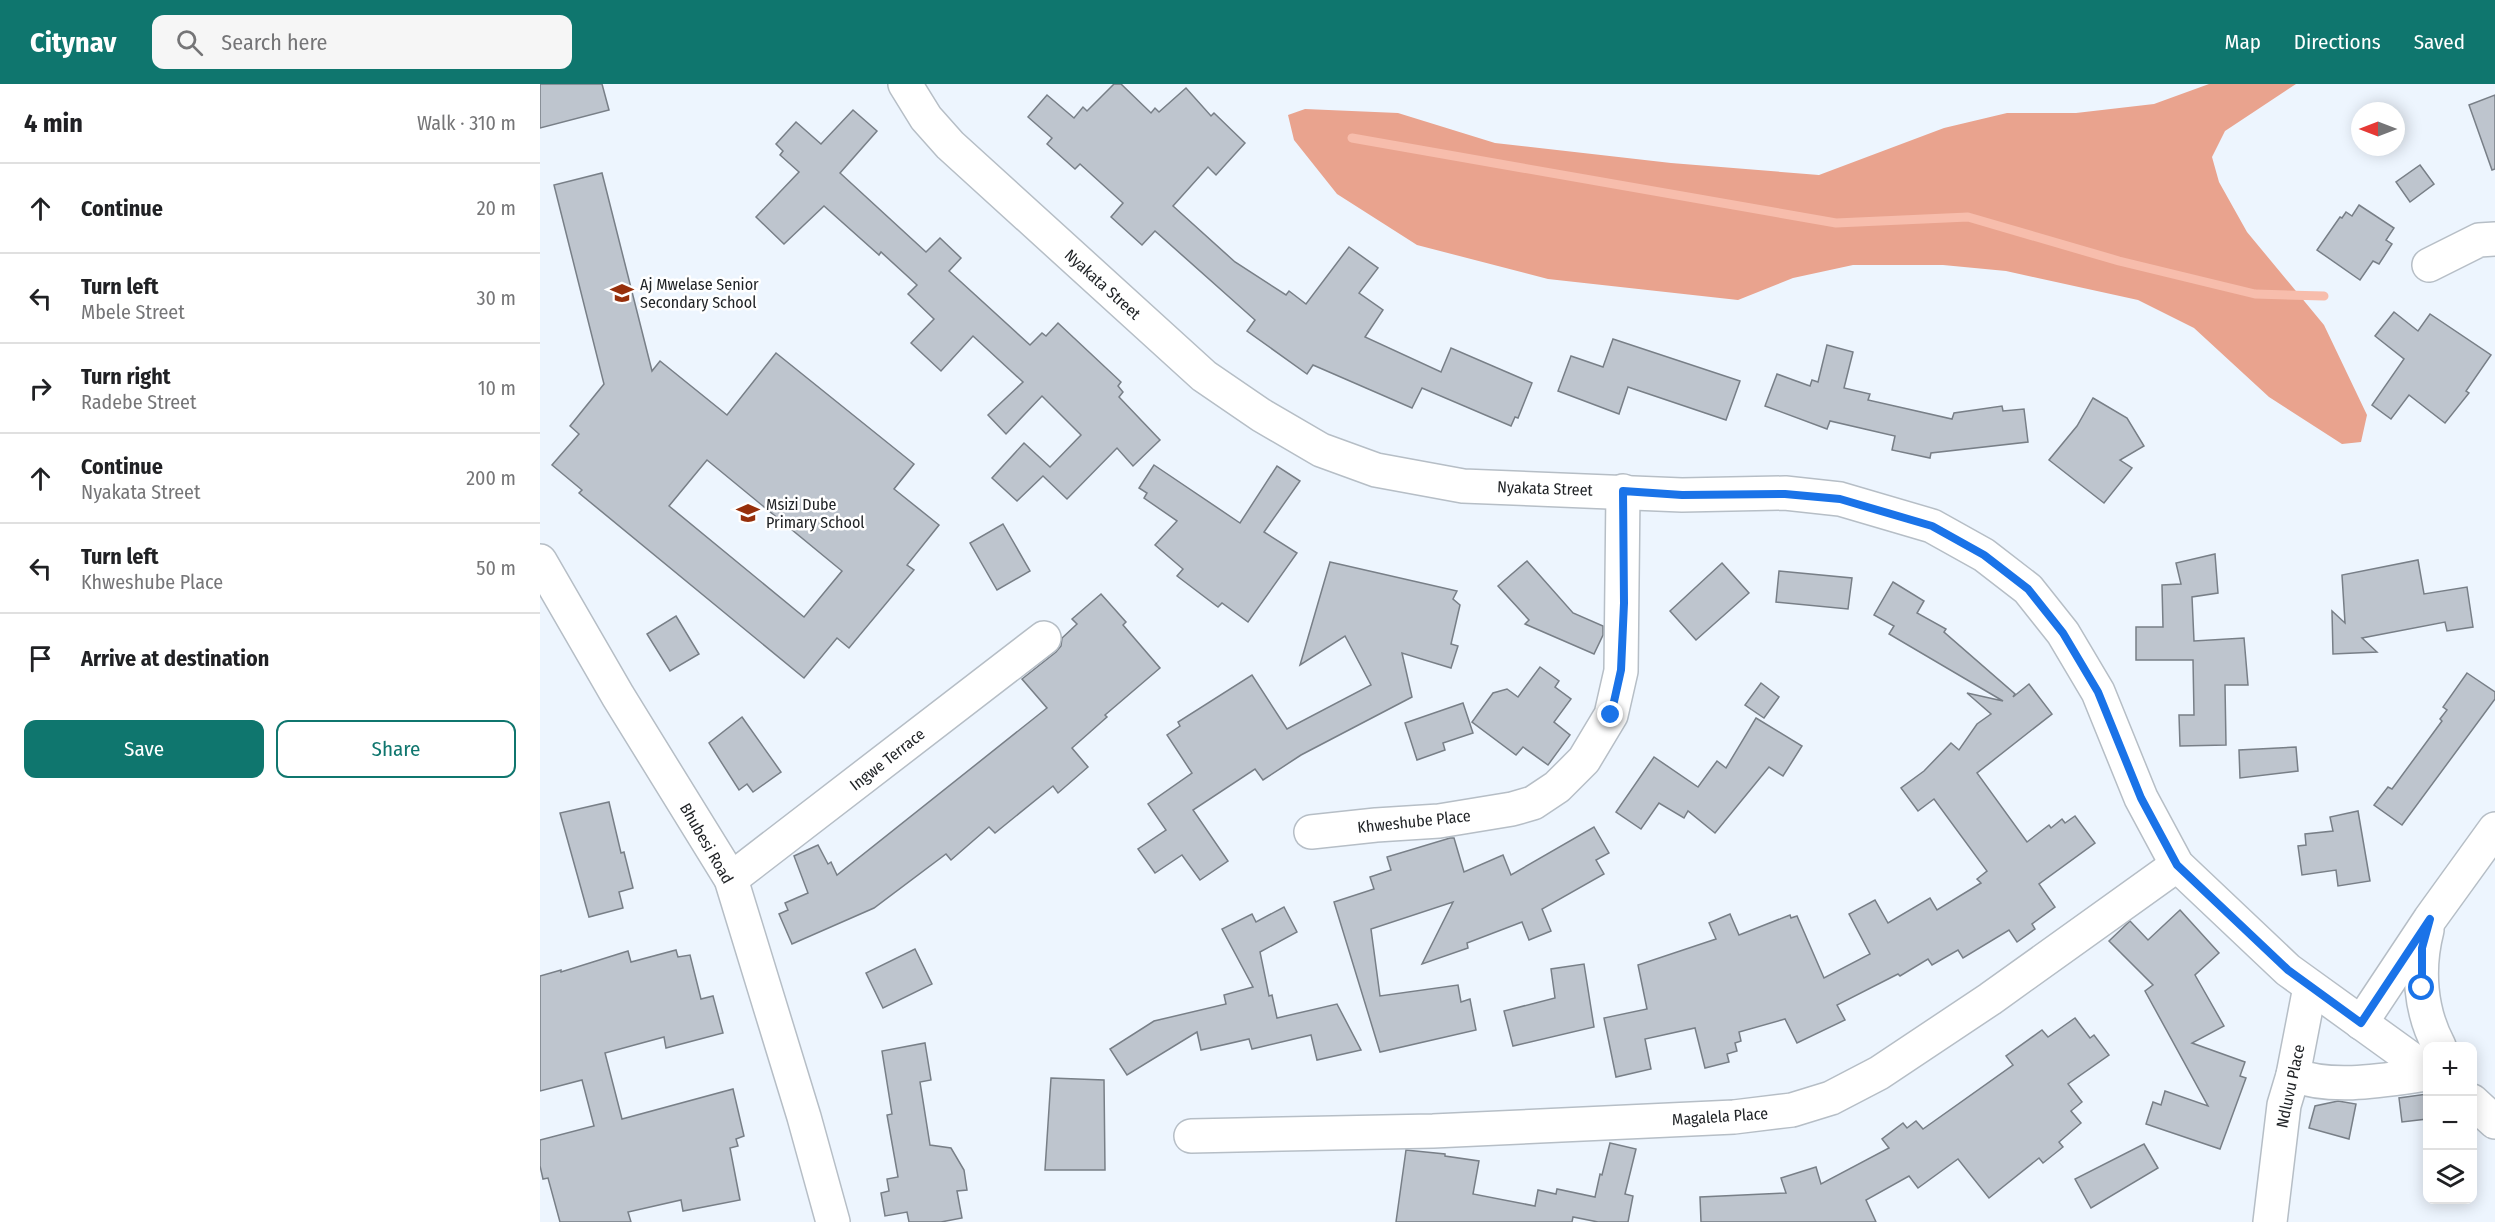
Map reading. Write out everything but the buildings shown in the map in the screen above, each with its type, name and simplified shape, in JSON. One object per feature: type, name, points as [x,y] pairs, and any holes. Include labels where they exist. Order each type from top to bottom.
[{"type":"street","name":"Nyakata Street","points":[[905,84],[926,118],[950,145],[1204,376],[1321,450],[1376,470],[1463,486],[1682,495],[1785,494],[1840,499],[1932,526],[1984,555],[2028,589],[2063,633],[2098,692],[2141,798],[2177,865],[2288,970],[2423,1069]]},
{"type":"street","points":[[2429,265],[2479,240],[2495,239]]},
{"type":"street","name":"Khweshube Place","points":[[1311,832],[1439,821],[1512,809],[1533,803],[1557,788],[1584,760],[1611,715],[1621,670],[1624,603],[1623,491]]},
{"type":"street","name":"Bhubesi Road","points":[[540,561],[618,696],[731,879],[804,1117],[833,1222]]},
{"type":"street","name":"Ingwe Terrace","points":[[731,879],[1044,638]]},
{"type":"street","points":[[2361,1023],[2430,919],[2495,830]]},
{"type":"street","name":"Magalela Place","points":[[1191,1136],[1445,1130],[1734,1117],[1791,1110],[1831,1098],[1879,1073],[1990,999],[2177,865]]},
{"type":"street","points":[[2430,919],[2422,948],[2422,988],[2425,1012],[2437,1042]]},
{"type":"street","name":"Ndluvu Place","points":[[2270,1222],[2284,1106],[2293,1075],[2310,987]]},
{"type":"street","points":[[2293,1075],[2310,1081],[2344,1082],[2387,1079],[2423,1073]]},
{"type":"street","points":[[2477,1106],[2495,1122]]},
{"type":"shaded area","points":[[2209,84],[2296,84],[2225,131],[2212,157],[2219,182],[2247,232],[2324,325],[2367,415],[2361,442],[2342,444],[2269,397],[2194,328],[2138,300],[2006,271],[1943,265],[1853,265],[1793,278],[1738,300],[1548,279],[1417,245],[1337,194],[1294,140],[1288,115],[1305,109],[1398,113],[1495,143],[1671,163],[1819,175],[1944,128],[2007,113],[2076,113],[2154,104]]},
{"type":"waterway","points":[[1352,138],[1836,223],[1968,217],[2119,261],[2255,294],[2324,296]]},
{"type":"place","name":"Aj Mwelase Senior Secondary School","points":[[622,293]]},
{"type":"place","name":"Msizi Dube Primary School","points":[[748,513]]},
{"type":"route","points":[[1611,715],[1621,670],[1624,603],[1623,491],[1682,495],[1785,494],[1840,499],[1932,526],[1984,555],[2028,589],[2063,633],[2098,692],[2141,798],[2177,865],[2288,970],[2361,1023],[2430,919],[2422,948],[2422,988]]}]
